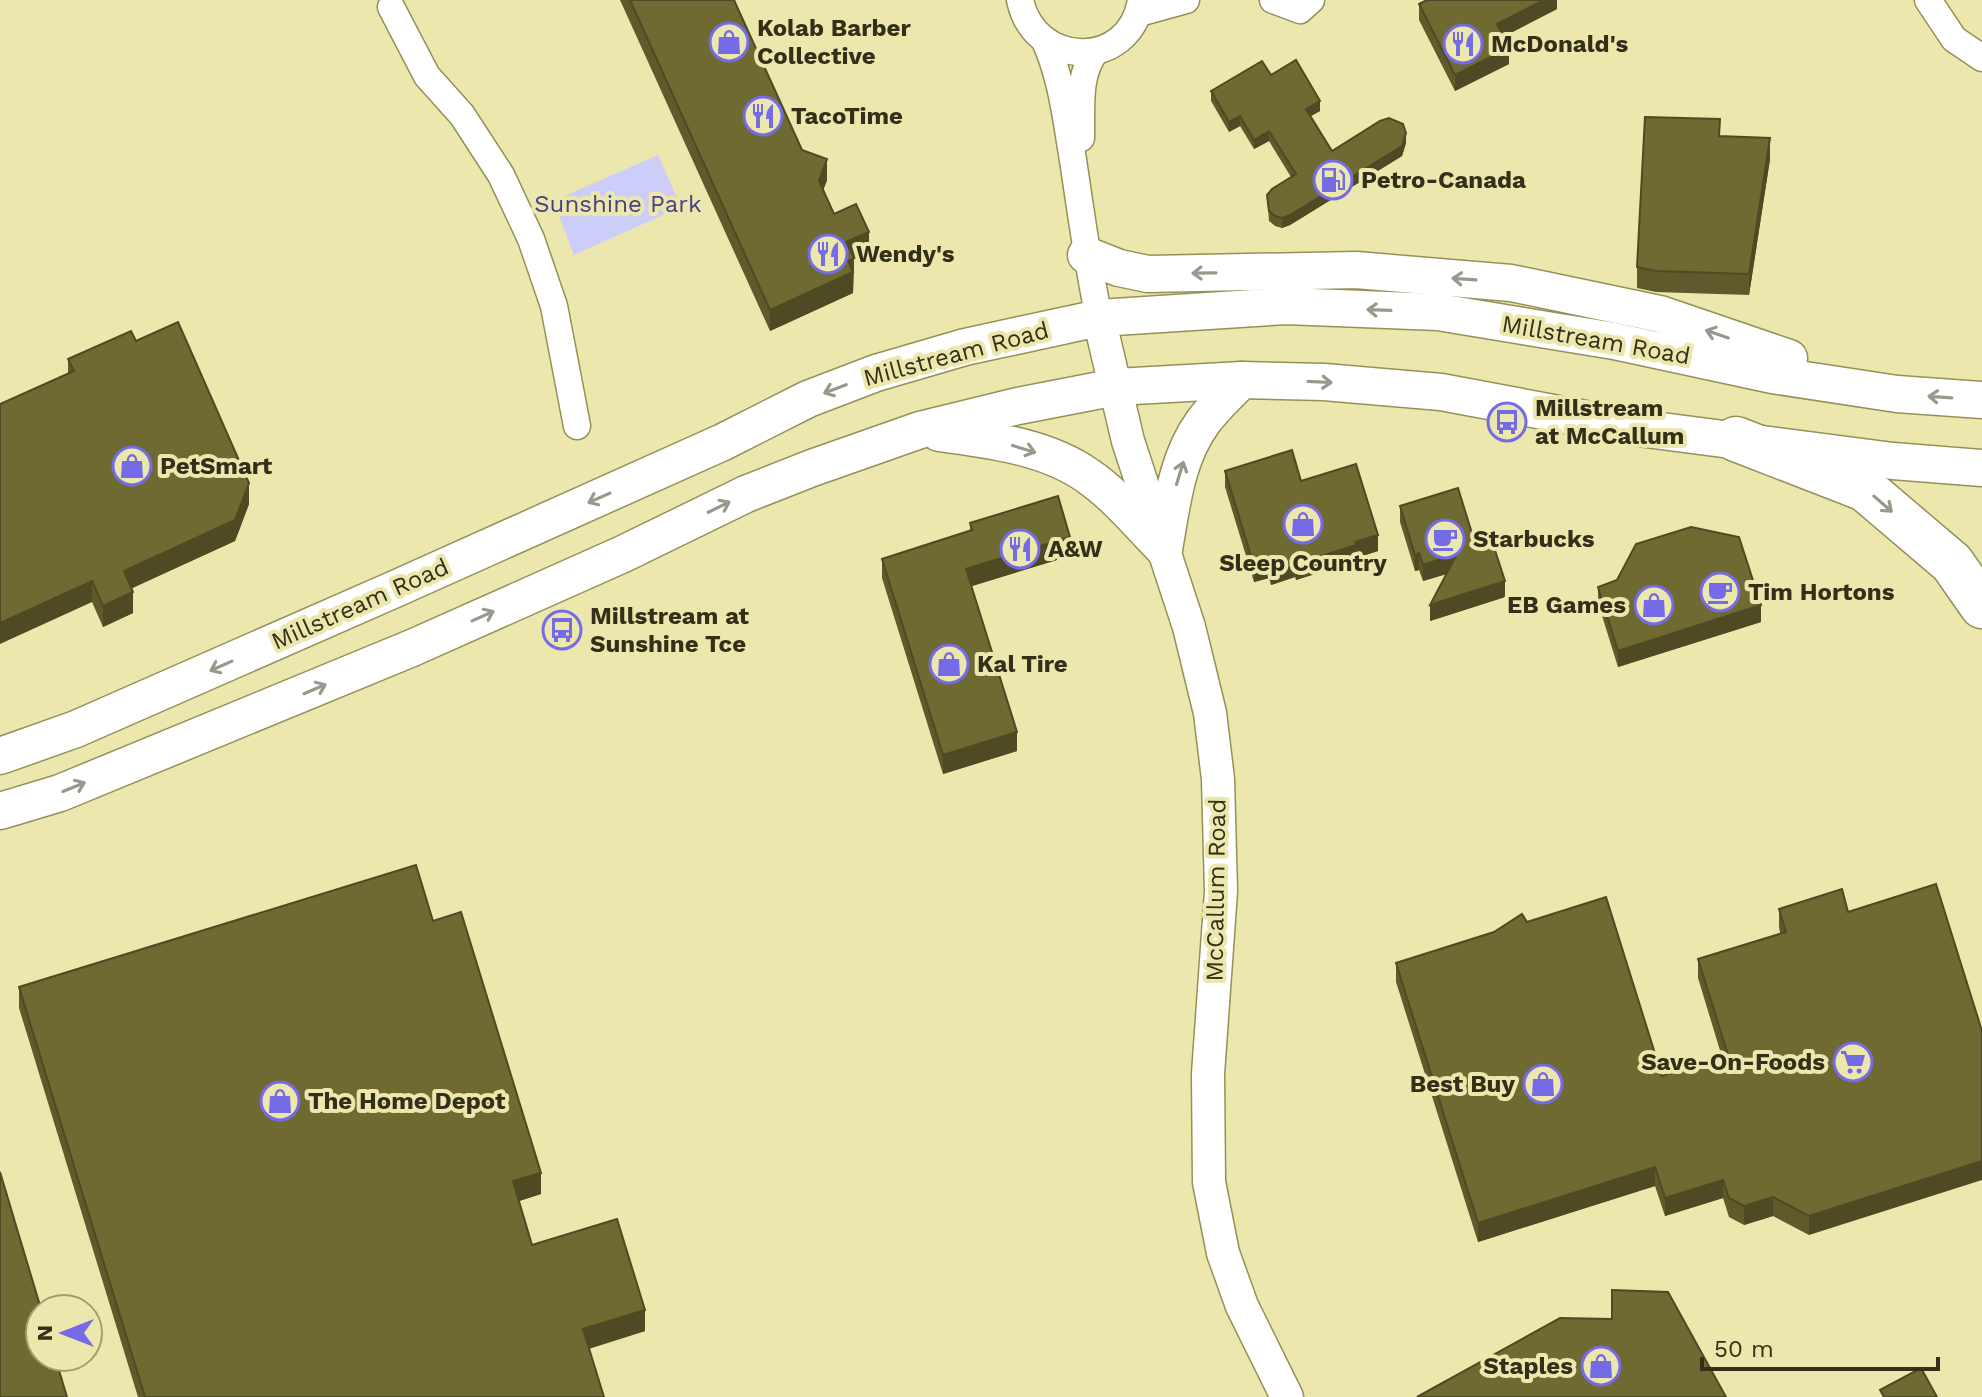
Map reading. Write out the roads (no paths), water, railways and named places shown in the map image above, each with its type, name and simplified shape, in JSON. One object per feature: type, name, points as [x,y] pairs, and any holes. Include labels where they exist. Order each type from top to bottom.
[{"type":"highway","points":[[1736,439],[1865,489],[1952,563],[1982,606]]},
{"type":"main road","points":[[1086,255],[1119,268],[1148,274],[1356,270],[1511,283],[1660,314],[1897,394]]},
{"type":"main road","name":"Millstream Road","points":[[0,756],[76,729],[395,589],[711,448],[808,399],[876,373],[965,347],[1099,318],[1286,306],[1438,312],[1614,341],[1772,375],[1897,394],[1982,400]]},
{"type":"main road","points":[[1164,549],[1177,479],[1188,447],[1204,421],[1242,380]]},
{"type":"main road","points":[[0,811],[60,793],[412,648],[623,554],[746,494],[920,430],[1018,406],[1116,387],[1242,380],[1324,382],[1441,392],[1623,426],[1893,461],[1982,468]]},
{"type":"main road","points":[[920,430],[1001,442],[1065,462],[1090,477],[1164,549]]},
{"type":"street","name":"McCallum Road","points":[[1020,0],[1024,17],[1045,41],[1056,66],[1086,255],[1128,441],[1189,627],[1210,713],[1218,779],[1221,891],[1208,1074],[1209,1182],[1223,1253],[1242,1306],[1287,1397]]},
{"type":"street","points":[[1045,41],[1068,51],[1095,52],[1112,45],[1128,31],[1140,7],[1186,0]]},
{"type":"street","points":[[1272,0],[1300,10],[1311,0]]},
{"type":"street","points":[[1928,0],[1954,39],[1982,58]]},
{"type":"street","points":[[391,7],[427,76],[462,115],[501,175],[531,239],[554,306],[577,426]]},
{"type":"street","name":"McCallum Road","points":[[1078,194],[1082,84],[1087,64],[1095,52]]},
{"type":"place","name":"Kolab Barber Collective","points":[[729,42]]},
{"type":"place","name":"McDonald's","points":[[1463,44]]},
{"type":"place","name":"TacoTime","points":[[763,116]]},
{"type":"place","name":"Petro-Canada","points":[[1333,180]]},
{"type":"place","name":"Wendy's","points":[[828,254]]},
{"type":"place","name":"Millstream at McCallum","points":[[1507,422]]},
{"type":"place","name":"PetSmart","points":[[132,466]]},
{"type":"place","name":"Sleep Country","points":[[1303,524]]},
{"type":"place","name":"Starbucks","points":[[1445,539]]},
{"type":"place","name":"A&W","points":[[1020,549]]},
{"type":"place","name":"Tim Hortons","points":[[1720,592]]},
{"type":"place","name":"EB Games","points":[[1654,605]]},
{"type":"place","name":"Millstream at Sunshine Tce","points":[[562,630]]},
{"type":"place","name":"Kal Tire","points":[[949,664]]},
{"type":"place","name":"Save-On-Foods","points":[[1853,1062]]},
{"type":"place","name":"Best Buy","points":[[1543,1084]]},
{"type":"place","name":"The Home Depot","points":[[280,1101]]},
{"type":"place","name":"Staples","points":[[1601,1366]]},
{"type":"park label","name":"Sunshine Park","points":[[618,204]]}]
